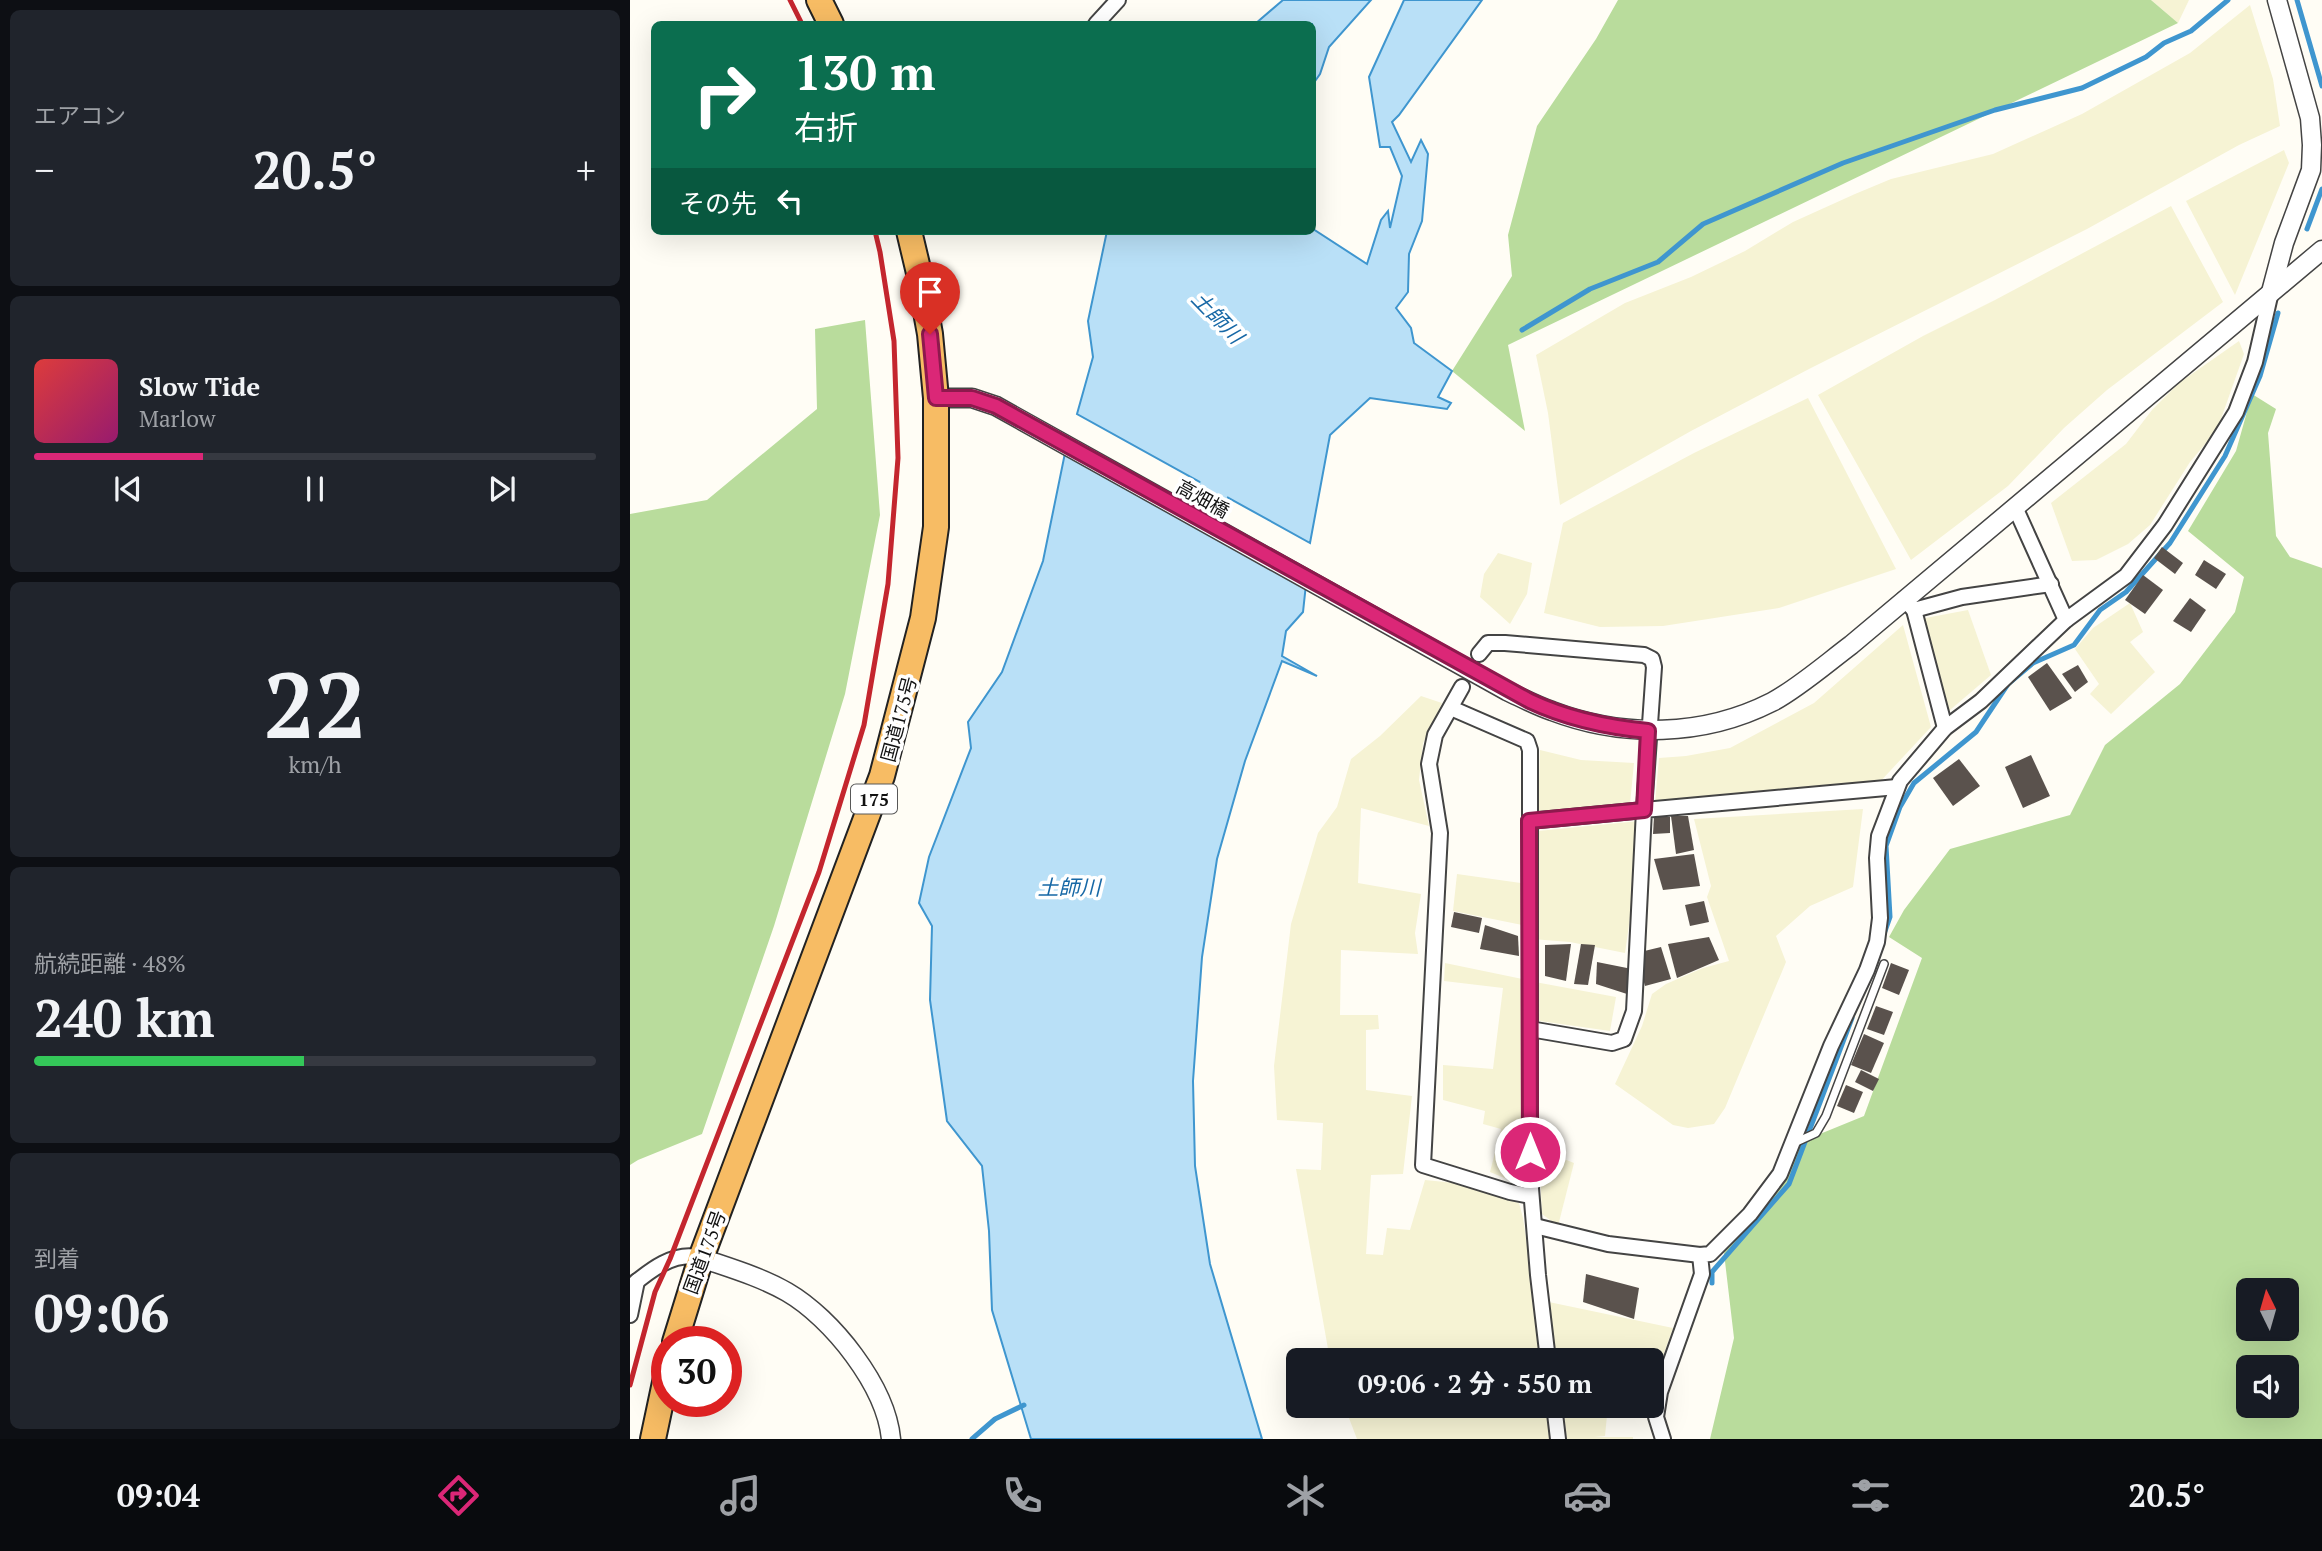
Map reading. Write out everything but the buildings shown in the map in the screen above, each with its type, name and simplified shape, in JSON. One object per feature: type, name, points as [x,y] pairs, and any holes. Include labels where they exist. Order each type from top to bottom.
[{"type":"highway","points":[[819,0],[830,21]]},
{"type":"highway","name":"国道175号","points":[[680,1326],[701,1258],[882,776],[923,618],[936,527],[936,398],[930,334],[910,235]]},
{"type":"highway","points":[[653,1439],[658,1417]]},
{"type":"street","points":[[1099,21],[1118,0]]},
{"type":"street","points":[[1535,1226],[1608,1244],[1710,1254],[1750,1214],[1780,1174],[1830,1046],[1867,970],[1877,942],[1880,918],[1877,858],[1879,836],[1897,787],[1945,728],[1981,701],[2066,620],[2126,576],[2165,525],[2236,412],[2255,362],[2284,243],[2311,170],[2310,118],[2277,0]]},
{"type":"street","name":"高畑橋","points":[[936,398],[972,398],[996,406],[1507,691],[1551,711],[1605,726],[1648,731],[1697,726],[1732,718],[1773,702],[1909,604],[2015,507],[2322,250]]},
{"type":"street","points":[[2015,507],[2066,620]]},
{"type":"street","points":[[1945,728],[1909,604],[2051,584]]},
{"type":"street","points":[[1479,654],[1488,643],[1644,655],[1652,659],[1654,667],[1633,1011],[1624,1039],[1612,1043],[1530,1029]]},
{"type":"street","points":[[1462,687],[1436,735],[1430,764],[1440,833],[1423,1165],[1531,1196]]},
{"type":"street","points":[[1451,708],[1527,741],[1530,750],[1531,1196],[1547,1348]]},
{"type":"street","points":[[1529,821],[1897,787]]},
{"type":"street","points":[[1663,1439],[1656,1417],[1660,1392],[1702,1274],[1700,1255]]},
{"type":"street","points":[[630,1315],[633,1284],[670,1259],[693,1256],[701,1258],[788,1293],[826,1322],[858,1362],[880,1398],[891,1439]]},
{"type":"street","points":[[1556,1418],[1558,1439]]},
{"type":"lane","points":[[1791,1145],[1816,1133],[1826,1116],[1884,964]]},
{"type":"shaded area","points":[[2151,0],[2189,0],[2178,23]]},
{"type":"shaded area","points":[[2250,5],[2273,79],[2280,126],[2239,145],[2087,229],[1691,431],[1560,505],[1548,413],[1536,355],[1625,303],[1691,277],[1745,251],[1793,222],[1855,194],[1891,179],[1993,154],[2082,114],[2190,53]]},
{"type":"shaded area","points":[[2284,150],[2289,163],[2235,295],[2186,201]]},
{"type":"shaded area","points":[[2171,206],[2223,302],[2107,390],[2064,428],[2008,486],[1911,560],[1818,395],[1923,336]]},
{"type":"shaded area","points":[[2239,341],[2244,354],[2217,430],[2190,462],[2150,525],[2128,544],[2096,560],[2072,561],[2051,503],[2126,444],[2152,410],[2179,383]]},
{"type":"shaded area","points":[[1808,398],[1896,569],[1779,608],[1663,626],[1600,627],[1544,613],[1563,523],[1694,453]]},
{"type":"shaded area","points":[[1498,553],[1532,563],[1527,594],[1510,624],[1480,597],[1484,574]]},
{"type":"shaded area","points":[[2130,603],[2143,632],[2130,642],[2155,672],[2111,714],[2090,694],[2099,684],[2075,649],[2093,628]]},
{"type":"shaded area","points":[[1968,610],[1991,675],[1943,716],[1920,619]]},
{"type":"shaded area","points":[[1903,625],[1931,727],[1877,785],[1655,803],[1659,758],[1730,748],[1814,703]]},
{"type":"shaded area","points":[[1421,696],[1442,703],[1423,743],[1419,780],[1429,826],[1361,808],[1358,883],[1421,894],[1415,933],[1418,954],[1341,950],[1340,1015],[1378,1015],[1379,1029],[1366,1030],[1366,1090],[1412,1096],[1403,1174],[1371,1175],[1366,1254],[1383,1255],[1387,1228],[1410,1230],[1425,1180],[1455,1183],[1519,1203],[1542,1348],[1328,1348],[1296,1169],[1321,1170],[1323,1123],[1277,1120],[1274,1066],[1291,924],[1318,833],[1337,807],[1351,759],[1380,736]]},
{"type":"shaded area","points":[[1540,750],[1581,760],[1634,763],[1630,804],[1538,813]]},
{"type":"shaded area","points":[[1863,809],[1853,887],[1810,906],[1776,936],[1786,962],[1725,1108],[1714,1124],[1688,1128],[1673,1125],[1615,1084],[1642,1026],[1652,994],[1666,984],[1703,968],[1729,961],[1707,897],[1711,886],[1694,819]]},
{"type":"shaded area","points":[[1639,821],[1635,882],[1625,953],[1570,942],[1532,939],[1538,831]]},
{"type":"shaded area","points":[[1457,874],[1527,884],[1527,926],[1453,911]]},
{"type":"shaded area","points":[[1445,963],[1527,980],[1522,1132],[1507,1179],[1490,1172],[1501,1129],[1483,1124],[1485,1111],[1443,1100],[1443,1065],[1493,1069],[1503,988],[1444,981]]},
{"type":"shaded area","points":[[1535,982],[1616,997],[1610,1031],[1533,1020]]},
{"type":"shaded area","points":[[1539,1149],[1574,1163],[1558,1226],[1542,1214]]},
{"type":"shaded area","points":[[1544,1301],[1673,1328],[1664,1353],[1664,1348],[1554,1348]]},
{"type":"shaded area","points":[[1349,1418],[1552,1418],[1555,1439],[1357,1439]]},
{"type":"shaded area","points":[[1565,1418],[1607,1418],[1605,1436],[1594,1437],[1633,1437],[1633,1439],[1567,1439]]},
{"type":"green space","points":[[1618,0],[2151,0],[2178,23],[1508,345],[1525,431],[1452,371],[1512,276],[1508,235],[1537,126],[1596,39]]},
{"type":"green space","points":[[865,320],[880,515],[845,694],[774,926],[702,1134],[630,1165],[630,514],[707,500],[817,409],[815,329]]},
{"type":"green space","points":[[2252,394],[2276,409],[2268,433],[2276,536],[2290,557],[2322,568],[2322,1439],[1710,1439],[1734,1338],[1724,1253],[1793,1145],[1864,1116],[1922,958],[1889,937],[1904,910],[1950,849],[2070,815],[2105,745],[2180,684],[2235,612],[2244,577],[2188,531],[2236,451]]},
{"type":"water","points":[[1283,0],[1371,0],[1329,47],[1316,80],[1316,21],[1258,21]]},
{"type":"water","name":"土師川","points":[[1404,0],[1482,0],[1392,122],[1411,162],[1421,140],[1428,154],[1422,221],[1409,254],[1408,292],[1396,308],[1411,328],[1414,343],[1452,371],[1438,397],[1451,403],[1447,409],[1370,398],[1330,435],[1310,543],[1077,414],[1093,357],[1088,321],[1106,235],[1316,235],[1316,231],[1367,264],[1381,220],[1388,211],[1390,228],[1402,176],[1390,147],[1380,147],[1369,77]]},
{"type":"water","name":"土師川","points":[[1065,453],[1306,584],[1303,612],[1286,631],[1282,656],[1317,676],[1282,661],[1245,761],[1217,859],[1202,957],[1193,1081],[1195,1166],[1210,1264],[1262,1439],[1031,1439],[992,1310],[989,1231],[982,1166],[947,1121],[930,1000],[932,926],[919,903],[929,857],[971,748],[968,722],[1002,672],[1043,561]]},
{"type":"waterway","points":[[1522,330],[1590,289],[1658,262],[1703,224],[1843,163],[1995,110],[2082,88],[2146,57],[2164,43],[2191,31],[2228,0]]},
{"type":"waterway","points":[[2297,0],[2322,86]]},
{"type":"waterway","points":[[2307,229],[2322,189]]},
{"type":"waterway","points":[[1884,934],[1890,917],[1886,846],[1900,807],[1914,783],[1976,732],[2008,684],[2033,663],[2074,645],[2100,610],[2126,592],[2170,543],[2225,456],[2260,376],[2278,313]]},
{"type":"waterway","name":"土師川","points":[[1181,546],[1214,490],[1223,451]]},
{"type":"waterway","points":[[1712,1283],[1712,1272],[1789,1184],[1852,1018]]},
{"type":"waterway","points":[[972,1439],[995,1419],[1024,1405]]},
{"type":"railway","points":[[790,0],[800,21]]},
{"type":"railway","points":[[630,1385],[655,1292],[819,872],[864,725],[888,584],[898,458],[894,341],[876,235]]},
{"type":"route","points":[[930,334],[936,398],[972,398],[996,406],[1507,691],[1551,711],[1605,726],[1648,731],[1644,810],[1529,821],[1530,1152]]}]
